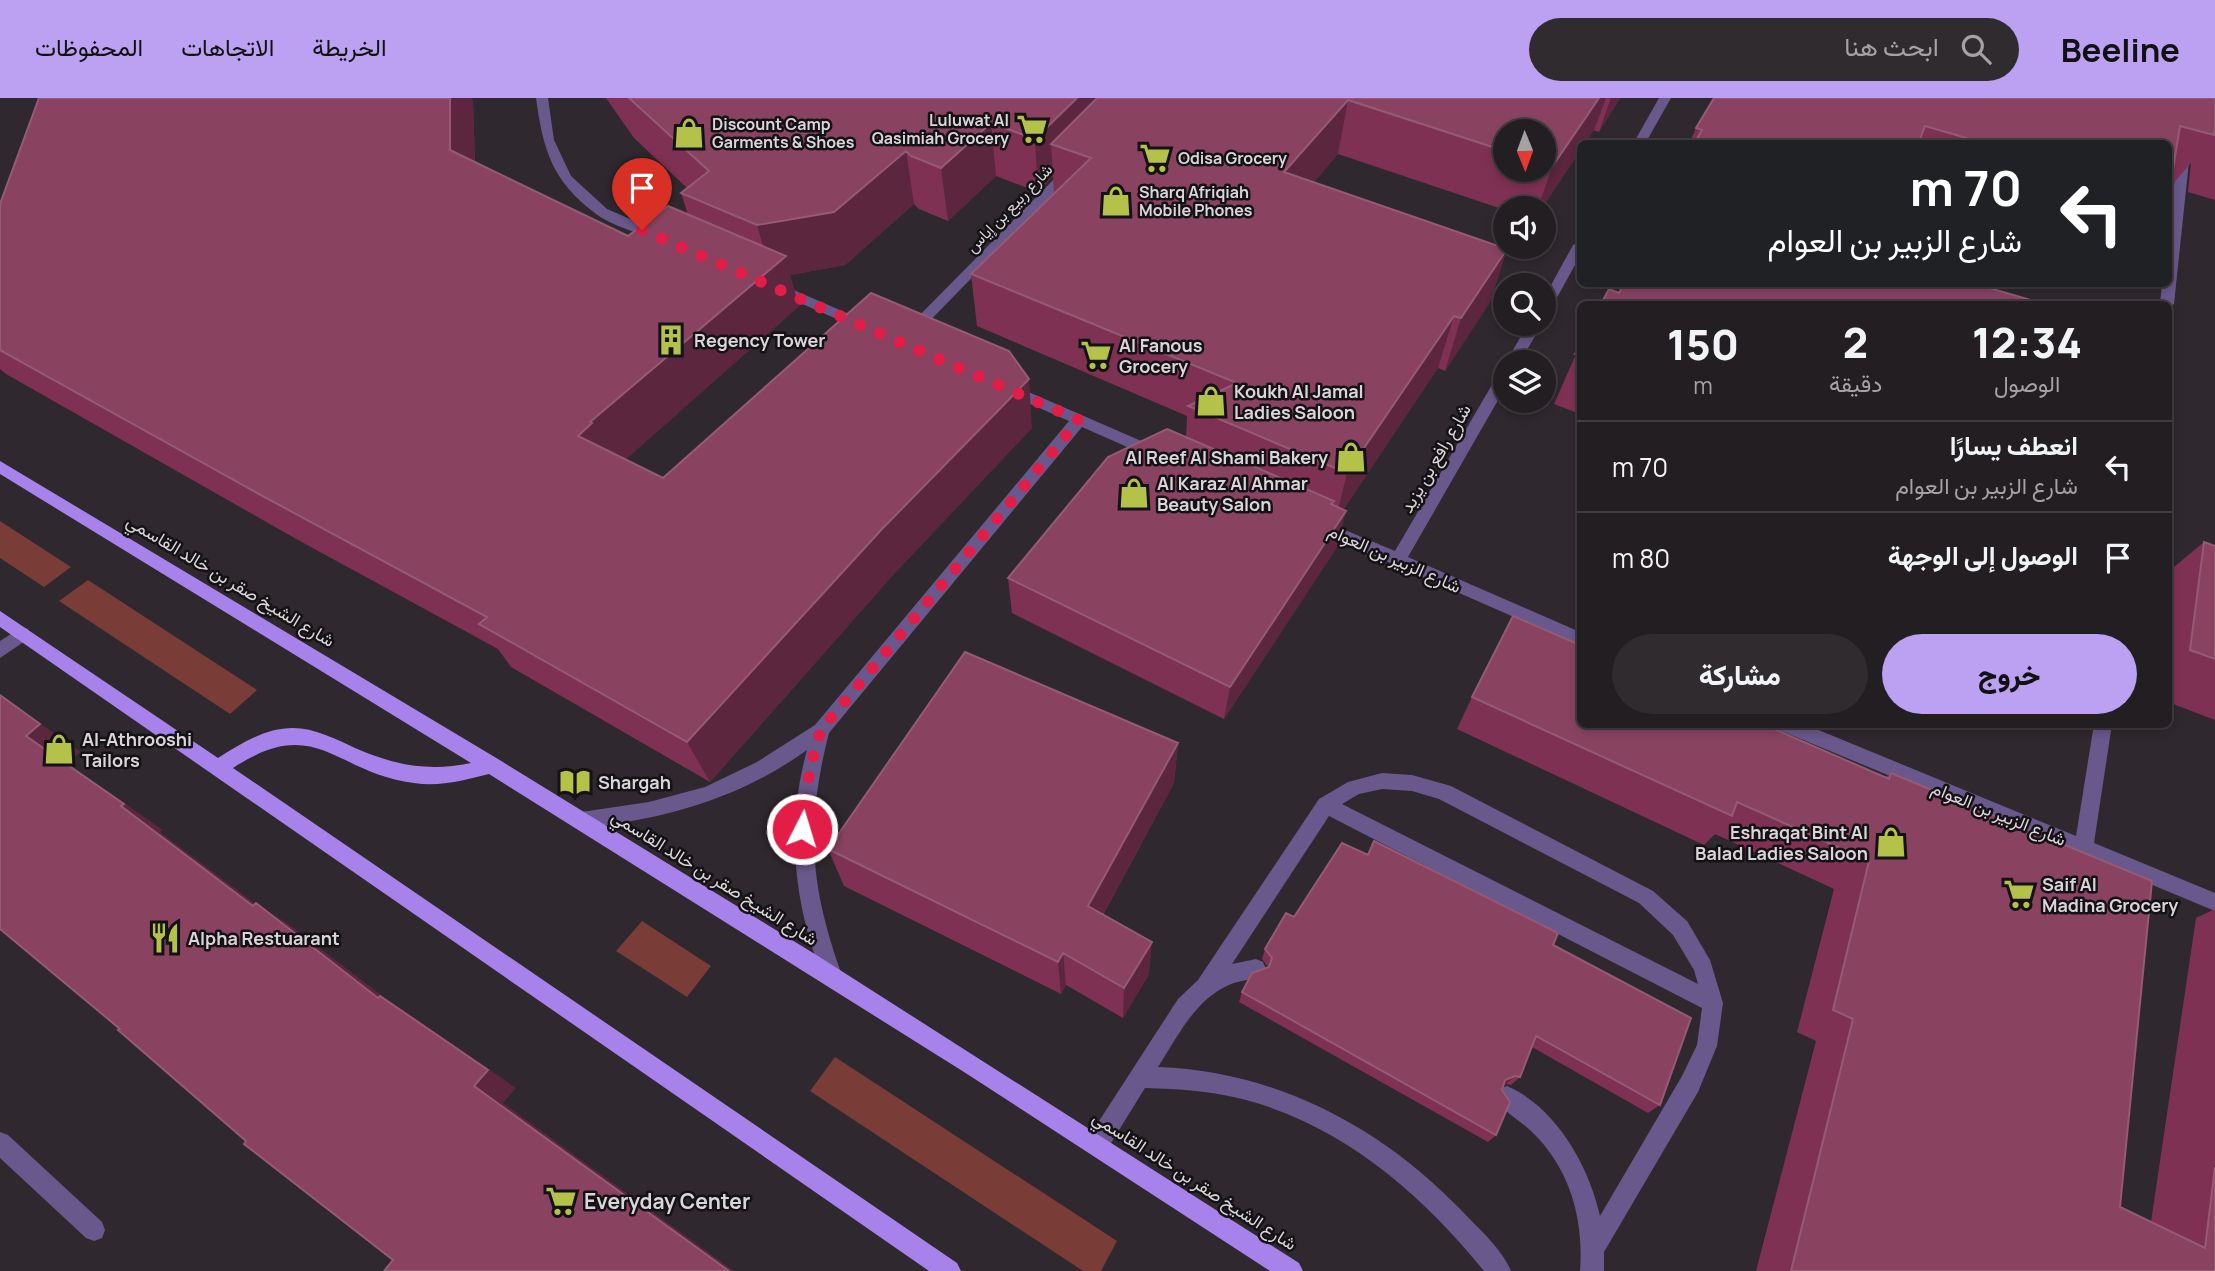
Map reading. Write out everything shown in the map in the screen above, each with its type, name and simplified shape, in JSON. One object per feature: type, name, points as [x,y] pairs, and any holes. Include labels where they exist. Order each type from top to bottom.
[{"type":"main road","name":"شارع الشيخ صقر بن خالد القاسمي","points":[[0,467],[581,820],[1098,1143],[1291,1271]]},
{"type":"main road","points":[[0,618],[949,1271]]},
{"type":"main road","points":[[218,768],[251,747],[286,735],[309,736],[404,774],[432,776],[462,773],[492,765]]},
{"type":"street","points":[[542,98],[548,140],[565,178],[602,212],[674,243]]},
{"type":"street","points":[[1641,140],[1665,98]]},
{"type":"street","points":[[2172,260],[2185,145]]},
{"type":"street","name":"شارع ربيع بن إياس","points":[[908,345],[1074,166]]},
{"type":"street","points":[[1556,288],[1577,250]]},
{"type":"street","points":[[762,282],[876,331]]},
{"type":"street","points":[[990,381],[1168,459]]},
{"type":"street","name":"شارع رافع بن يزيد","points":[[1398,560],[1493,396]]},
{"type":"street","points":[[581,820],[632,816],[684,803],[735,785],[780,760],[821,730],[1079,420]]},
{"type":"street","name":"شارع الزبير بن العوام","points":[[1309,520],[1577,638]]},
{"type":"street","points":[[0,650],[22,634]]},
{"type":"street","name":"شارع الزبير بن العوام","points":[[1793,728],[2215,902]]},
{"type":"street","points":[[2084,848],[2102,728]]},
{"type":"street","points":[[821,730],[810,768],[803,809],[802,850],[806,892],[816,935],[833,978]]},
{"type":"street","points":[[1098,1143],[1185,1006],[1205,987],[1326,805],[1341,792],[1364,783],[1391,780],[1418,783],[1444,792],[1646,897],[1680,928],[1703,967],[1713,1003],[1707,1046],[1690,1084],[1594,1248]]},
{"type":"street","points":[[1326,805],[1713,1003]]},
{"type":"street","points":[[1205,987],[1230,974],[1256,969]]},
{"type":"street","points":[[1141,1077],[1201,1080],[1261,1094],[1320,1117],[1376,1149],[1430,1193],[1480,1245],[1499,1271]]},
{"type":"street","points":[[1507,1097],[1541,1125],[1568,1161],[1587,1203],[1594,1248],[1592,1271]]},
{"type":"street","points":[[0,1143],[94,1230]]},
{"type":"shaded area","points":[[0,521],[71,567],[44,587],[0,558]]},
{"type":"shaded area","points":[[88,580],[257,690],[230,714],[59,601]]},
{"type":"shaded area","points":[[642,921],[711,966],[687,997],[616,951]]},
{"type":"shaded area","points":[[835,1057],[1117,1241],[1101,1271],[1083,1271],[810,1091]]},
{"type":"building","points":[[39,98],[450,98],[450,150],[628,236],[668,206],[786,256],[590,422],[592,423],[578,436],[663,478],[871,293],[1009,351],[1029,379],[882,529],[687,742],[479,624],[487,617],[0,350],[0,204]]},
{"type":"building","points":[[629,98],[1077,98],[1035,139],[991,123],[941,168],[911,156],[906,151],[834,212],[757,225],[681,193],[709,171]]},
{"type":"building","points":[[1097,98],[1599,98],[1556,161],[1556,119],[1493,119],[1493,147],[1348,100],[1284,172],[1493,244],[1493,259],[1500,259],[1461,318],[1454,316],[1347,473],[1188,406],[1237,383],[971,274],[1091,158],[1051,144]]},
{"type":"building","points":[[1714,98],[2215,98],[2214,135],[2180,126],[2172,175],[2172,140],[1973,140],[1925,126],[1920,140],[1696,140],[1702,130],[1696,128]]},
{"type":"building","points":[[1622,287],[1986,287],[2034,301],[1603,301],[1609,289],[1619,293]]},
{"type":"building","points":[[1167,429],[1334,501],[1331,504],[1346,511],[1230,687],[1008,578],[1108,457]]},
{"type":"building","points":[[2204,542],[2215,546],[2215,659],[2190,650]]},
{"type":"building","points":[[1513,616],[1577,644],[1577,728],[1772,728],[1889,779],[1891,773],[2152,881],[2120,1207],[2205,1248],[2215,1167],[2215,1271],[1791,1271],[1853,1019],[1833,1010],[1869,861],[1737,802],[1732,816],[1472,697]]},
{"type":"building","points":[[965,652],[1178,743],[1088,906],[1152,942],[1124,988],[1063,953],[1058,962],[828,849]]},
{"type":"building","points":[[0,695],[40,724],[26,736],[124,804],[121,806],[253,906],[256,903],[378,998],[380,996],[488,1070],[474,1086],[729,1271],[384,1271],[393,1260],[244,1144],[246,1141],[118,1030],[120,1029],[0,929]]},
{"type":"building","points":[[1374,841],[1558,933],[1553,945],[1691,1018],[1660,1105],[1536,1036],[1520,1077],[1505,1080],[1502,1090],[1510,1102],[1496,1135],[1242,992],[1252,973],[1269,967],[1272,958],[1265,949],[1286,913],[1294,917],[1342,843],[1368,855]]},
{"type":"place","name":"Luluwat Al Qasimiah Grocery","points":[[1032,129]]},
{"type":"place","name":"Discount Camp Garments & Shoes","points":[[689,133]]},
{"type":"place","name":"Odisa Grocery","points":[[1155,158]]},
{"type":"place","name":"Sharq Afriqiah Mobile Phones","points":[[1116,201]]},
{"type":"place","name":"Regency Tower","points":[[671,340]]},
{"type":"place","name":"Al Fanous Grocery","points":[[1096,355]]},
{"type":"place","name":"Koukh Al Jamal Ladies Saloon","points":[[1211,401]]},
{"type":"place","name":"Al Reef Al Shami Bakery","points":[[1351,457]]},
{"type":"place","name":"Al Karaz Al Ahmar Beauty Salon","points":[[1134,493]]},
{"type":"place","name":"Al-Athrooshi Tailors","points":[[59,749]]},
{"type":"place","name":"Shargah","points":[[575,782]]},
{"type":"place","name":"Eshraqat Bint Al Balad Ladies Saloon","points":[[1891,842]]},
{"type":"place","name":"Saif Al Madina Grocery","points":[[2019,894]]},
{"type":"place","name":"Alpha Restuarant","points":[[165,938]]},
{"type":"place","name":"Everyday Center","points":[[561,1201]]},
{"type":"route","points":[[642,230],[1079,420],[821,730],[810,768],[802,829]]}]
